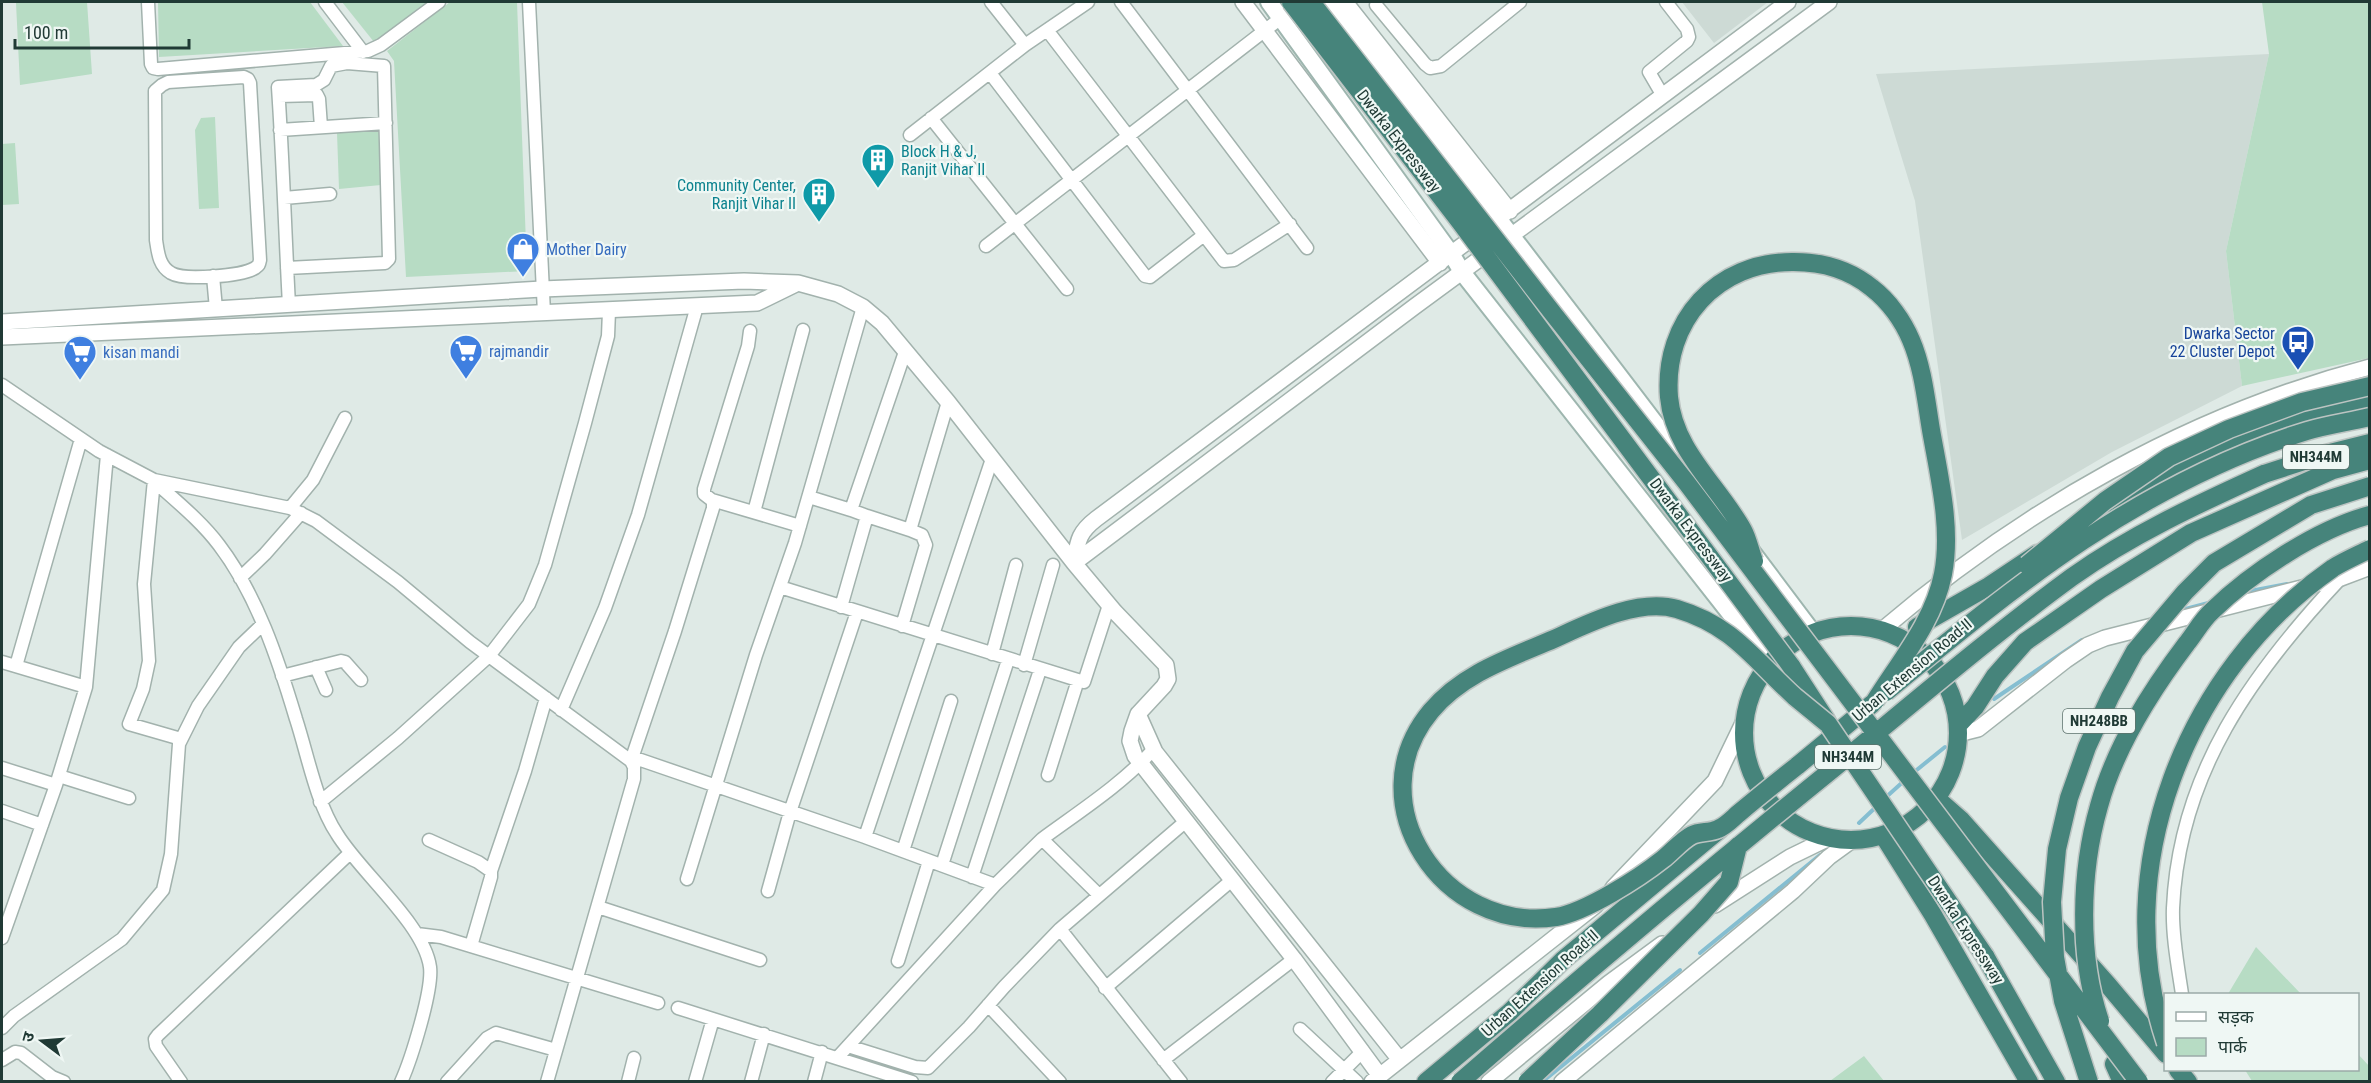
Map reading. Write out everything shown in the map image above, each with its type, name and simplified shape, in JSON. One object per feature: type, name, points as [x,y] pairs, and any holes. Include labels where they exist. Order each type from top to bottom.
[{"type":"highway","name":"Dwarka Expressway","points":[[1291,2],[1461,223],[1791,666],[1985,956],[2056,1082]]},
{"type":"highway","name":"Dwarka Expressway","points":[[1311,2],[1760,578],[2139,1082]]},
{"type":"highway","points":[[1760,578],[1743,531],[1683,444],[1672,419],[1669,396],[1674,344],[1696,303],[1720,284],[1746,268],[1776,262],[1813,262],[1844,271],[1872,288],[1901,320],[1918,362],[1938,468],[1944,519],[1943,573],[1935,600],[1918,633],[1875,701]]},
{"type":"highway","points":[[1999,599],[2014,576],[2105,501],[2169,457],[2229,429],[2302,402],[2370,386]]},
{"type":"highway","points":[[1900,637],[1989,586],[2109,506],[2176,470],[2228,445],[2286,422],[2370,399]]},
{"type":"highway","name":"Urban Extension Road-II","points":[[1425,1080],[1510,1012],[1563,960],[1999,599],[2084,538],[2158,494],[2246,453],[2309,430],[2370,417]]},
{"type":"highway","name":"Urban Extension Road-II","points":[[1460,1082],[1578,978],[1738,846],[2073,577],[2168,518],[2264,474],[2370,443]]},
{"type":"highway","points":[[1958,729],[1995,676],[2025,642],[2101,589],[2191,533],[2333,470],[2370,460]]},
{"type":"highway","name":"NH248BB","points":[[2089,1082],[2063,1001],[2055,957],[2052,902],[2057,849],[2069,798],[2087,747],[2110,697],[2135,651],[2185,592],[2214,563],[2311,505],[2370,486]]},
{"type":"highway","name":"NH248BB","points":[[2122,1082],[2094,1005],[2083,905],[2089,855],[2099,806],[2116,759],[2140,712],[2162,677],[2211,612],[2274,561],[2321,534],[2370,515]]},
{"type":"highway","points":[[2164,1038],[2157,1019],[2148,966],[2146,911],[2151,859],[2162,805],[2182,749],[2212,696],[2237,659],[2266,626],[2301,592],[2327,573],[2370,549]]},
{"type":"highway","points":[[1720,829],[1692,835],[1661,861],[1600,900],[1558,917],[1529,919],[1502,915],[1479,907],[1460,896],[1428,865],[1407,821],[1403,794],[1406,765],[1415,736],[1430,713],[1449,692],[1469,677],[1601,618],[1640,608],[1673,608],[1696,615],[1720,628],[1752,652],[1794,696],[1828,724]]},
{"type":"highway","points":[[1835,626],[1859,626],[1882,630],[1900,637],[1923,653],[1941,674],[1953,699],[1958,729],[1957,751],[1949,776],[1936,798],[1912,821],[1883,836],[1851,841],[1829,838],[1807,831],[1785,818],[1767,801],[1754,779],[1745,750],[1745,719],[1753,690],[1769,664],[1789,645],[1813,633],[1835,626]]},
{"type":"highway","points":[[1936,798],[1961,820],[2164,1052]]},
{"type":"highway","points":[[1883,836],[1933,915],[2029,1082]]},
{"type":"highway","points":[[1527,1082],[1701,914],[1729,882],[1738,846]]},
{"type":"highway","points":[[2177,1071],[2188,1082]]},
{"type":"main road","points":[[1269,2],[1446,259],[1462,272],[1769,664]]},
{"type":"main road","points":[[1332,2],[1504,215],[1512,236],[1554,288],[1813,633]]},
{"type":"street","points":[[148,2],[152,64],[155,69],[363,52],[381,45],[439,2]]},
{"type":"street","points":[[325,2],[363,52]]},
{"type":"street","points":[[528,2],[544,313]]},
{"type":"street","points":[[992,2],[1025,45]]},
{"type":"street","points":[[909,135],[1025,45],[1088,2]]},
{"type":"street","points":[[1121,2],[1307,248]]},
{"type":"street","points":[[1243,2],[1446,259]]},
{"type":"street","points":[[1346,2],[1504,215]]},
{"type":"street","points":[[1358,18],[1378,3],[1425,64],[1435,68],[1441,66],[1520,2]]},
{"type":"street","points":[[1663,96],[1649,72],[1689,37],[1687,29],[1666,2]]},
{"type":"street","points":[[1074,562],[1079,537],[1084,528],[1788,2]]},
{"type":"street","points":[[1074,562],[1414,307],[1829,2]]},
{"type":"street","points":[[986,246],[1281,18]]},
{"type":"street","points":[[1047,30],[1221,258],[1230,262],[1290,224]]},
{"type":"street","points":[[287,268],[385,263],[389,259],[384,66],[347,63],[331,66],[324,80],[316,85],[278,87],[279,96],[280,130],[284,198],[287,268],[289,305]]},
{"type":"street","points":[[990,73],[1145,276],[1150,277],[1204,235]]},
{"type":"street","points":[[244,78],[250,83],[260,261],[255,268],[245,272],[213,276],[185,277],[172,274],[163,267],[158,255],[154,94],[157,88],[168,82],[244,78]]},
{"type":"street","points":[[279,96],[317,95],[320,99],[321,127]]},
{"type":"street","points":[[931,118],[1067,288]]},
{"type":"street","points":[[280,130],[386,123]]},
{"type":"street","points":[[284,198],[330,194]]},
{"type":"street","points":[[213,276],[216,309]]},
{"type":"street","points":[[2,322],[542,289],[744,281],[798,283],[838,294],[863,307],[882,323],[948,402],[1109,605],[1160,658],[1168,672],[1164,687],[1138,714],[1130,741],[1140,764],[1294,959],[1363,1051],[1376,1078],[1532,954],[1589,913],[1715,781],[1745,719]]},
{"type":"street","points":[[2,337],[757,303],[798,283]]},
{"type":"street","points":[[1401,290],[1414,307]]},
{"type":"street","points":[[561,710],[605,608],[638,515],[697,306]]},
{"type":"street","points":[[687,879],[715,785],[800,526],[863,307]]},
{"type":"street","points":[[320,802],[398,738],[489,656],[529,604],[545,565],[608,336],[609,311]]},
{"type":"street","points":[[754,512],[803,330]]},
{"type":"street","points":[[750,332],[748,346],[704,494],[712,500],[800,526]]},
{"type":"street","points":[[851,510],[905,352]]},
{"type":"street","points":[[1882,630],[1922,596],[1984,550],[2091,480],[2247,405],[2328,378],[2370,367]]},
{"type":"street","points":[[2,385],[107,455],[154,480],[295,511],[332,531],[489,656],[632,759],[865,837],[994,885]]},
{"type":"street","points":[[910,530],[948,402]]},
{"type":"street","points":[[240,578],[265,554],[295,511],[345,418]]},
{"type":"street","points":[[16,666],[81,438]]},
{"type":"street","points":[[2,938],[7,905],[42,825],[86,687],[107,455]]},
{"type":"street","points":[[865,837],[992,459]]},
{"type":"street","points":[[154,480],[209,533],[229,559],[263,624],[282,676],[320,802],[337,836],[417,934],[430,966],[430,979],[403,1080]]},
{"type":"street","points":[[154,480],[144,584],[149,661],[144,689],[129,724],[181,739]]},
{"type":"street","points":[[808,496],[922,535],[927,542],[902,626]]},
{"type":"street","points":[[547,1082],[634,779],[632,759],[713,508],[712,500]]},
{"type":"street","points":[[841,607],[867,516]]},
{"type":"street","points":[[992,654],[1016,565]]},
{"type":"street","points":[[1024,665],[1053,566]]},
{"type":"street","points":[[1958,729],[1978,729],[2066,660],[2088,645],[2105,638],[2342,578],[2370,567]]},
{"type":"street","points":[[2182,993],[2173,910],[2177,862],[2189,812],[2208,762],[2236,710],[2267,663],[2342,578]]},
{"type":"street","points":[[780,587],[1084,682],[1109,605]]},
{"type":"street","points":[[768,891],[790,812],[857,612]]},
{"type":"street","points":[[2,1028],[14,1016],[122,939],[163,890],[171,854],[176,767],[181,739],[198,706],[239,647],[263,624]]},
{"type":"street","points":[[942,865],[1008,660]]},
{"type":"street","points":[[282,676],[341,661],[345,662],[361,680]]},
{"type":"street","points":[[2,662],[86,687]]},
{"type":"street","points":[[316,667],[326,690]]},
{"type":"street","points":[[972,877],[1040,670]]},
{"type":"street","points":[[1048,775],[1078,681]]},
{"type":"street","points":[[471,946],[491,877],[490,871],[525,771],[546,698]]},
{"type":"street","points":[[903,851],[951,701]]},
{"type":"street","points":[[1138,714],[1154,749],[1400,1060]]},
{"type":"street","points":[[837,1057],[994,885],[1042,839],[1109,790],[1154,749]]},
{"type":"street","points":[[2,768],[129,798]]},
{"type":"street","points":[[2,811],[42,825]]},
{"type":"street","points":[[848,1046],[915,1067],[928,1068],[1060,929],[1185,822]]},
{"type":"street","points":[[1489,1082],[1609,983],[1729,894],[1790,857],[1829,838]]},
{"type":"street","points":[[1042,839],[1099,895]]},
{"type":"street","points":[[429,840],[478,862],[490,871]]},
{"type":"street","points":[[1562,1082],[1793,891],[1829,856],[1851,841]]},
{"type":"street","points":[[182,1082],[156,1046],[155,1039],[350,853]]},
{"type":"street","points":[[898,961],[929,861]]},
{"type":"street","points":[[1105,988],[1232,880]]},
{"type":"street","points":[[598,907],[760,960]]},
{"type":"street","points":[[1060,929],[1181,1082]]},
{"type":"street","points":[[417,934],[441,937],[658,1003]]},
{"type":"street","points":[[1162,1060],[1294,959]]},
{"type":"street","points":[[988,1005],[1060,1082]]},
{"type":"street","points":[[678,1008],[837,1057],[878,1076],[907,1081]]},
{"type":"street","points":[[695,1082],[713,1019]]},
{"type":"street","points":[[1300,1029],[1357,1082]]},
{"type":"street","points":[[447,1082],[492,1034],[500,1034],[556,1050]]},
{"type":"street","points":[[751,1082],[764,1034]]},
{"type":"street","points":[[1332,1082],[1363,1051]]},
{"type":"street","points":[[2,1060],[15,1052],[21,1053],[52,1077],[64,1082]]},
{"type":"street","points":[[814,1082],[822,1052]]},
{"type":"street","points":[[627,1082],[634,1058]]},
{"type":"shaded area","points":[[1682,2],[1768,2],[1714,43]]},
{"type":"shaded area","points":[[2269,54],[2226,251],[2242,386],[2112,452],[1962,540],[1915,201],[1876,74]]},
{"type":"green space","points":[[87,2],[92,74],[20,85],[16,3]]},
{"type":"green space","points":[[158,2],[310,2],[343,46],[159,57]]},
{"type":"green space","points":[[342,2],[428,2],[374,42]]},
{"type":"green space","points":[[450,2],[517,2],[527,271],[406,277],[394,61],[387,51]]},
{"type":"green space","points":[[2262,2],[2369,2],[2369,358],[2242,386],[2226,251],[2269,54]]},
{"type":"green space","points":[[215,117],[219,208],[199,209],[195,130],[201,118]]},
{"type":"green space","points":[[382,126],[381,185],[339,189],[337,133]]},
{"type":"green space","points":[[15,143],[19,204],[2,205],[2,144]]},
{"type":"green space","points":[[2256,947],[2300,993],[2229,993]]},
{"type":"green space","points":[[2359,1055],[2369,1066],[2369,1081],[2252,1081],[2246,1071],[2359,1071]]},
{"type":"green space","points":[[1864,1056],[1884,1081],[1830,1081]]},
{"type":"waterway","points":[[2245,592],[2287,584]]},
{"type":"waterway","points":[[2178,611],[2212,602]]},
{"type":"waterway","points":[[1994,699],[2082,640]]},
{"type":"waterway","points":[[1913,773],[1945,747]]},
{"type":"waterway","points":[[1884,799],[1905,780]]},
{"type":"waterway","points":[[1859,823],[1877,806]]},
{"type":"waterway","points":[[1700,953],[1820,855]]},
{"type":"waterway","points":[[1542,1082],[1680,970]]},
{"type":"place","name":"Block H & J, Ranjit Vihar II","points":[[878,189]]},
{"type":"place","name":"Community Center, Ranjit Vihar II","points":[[819,223]]},
{"type":"place","name":"Mother Dairy","points":[[523,278]]},
{"type":"place","name":"Dwarka Sector 22 Cluster Depot","points":[[2298,371]]},
{"type":"place","name":"rajmandir","points":[[466,380]]},
{"type":"place","name":"kisan mandi","points":[[80,381]]}]
